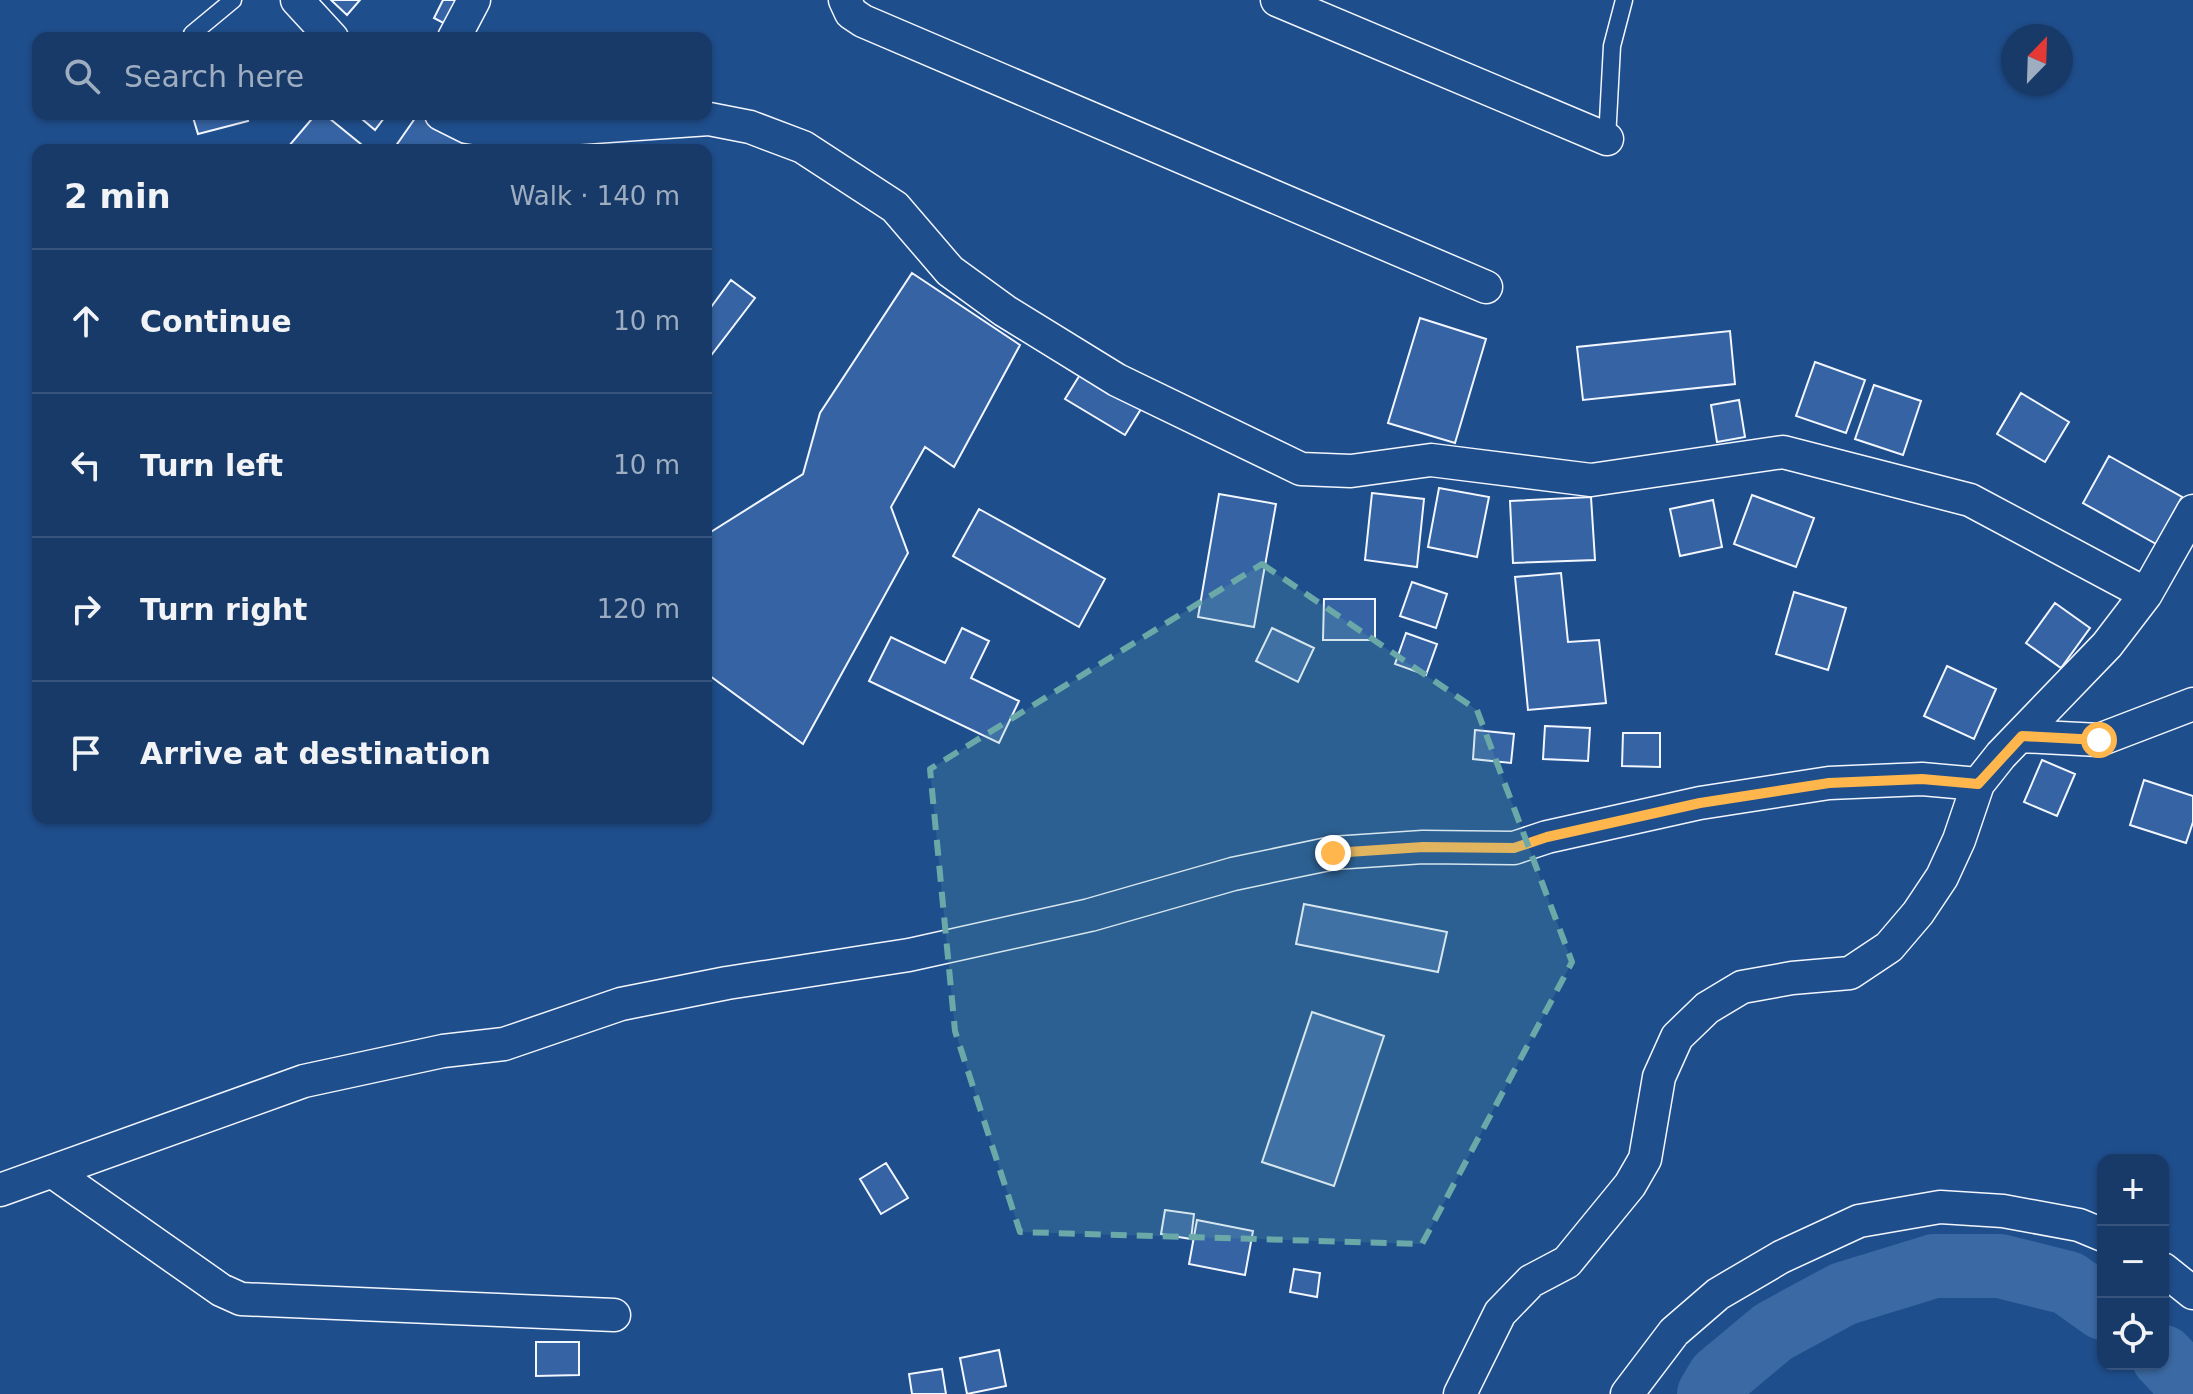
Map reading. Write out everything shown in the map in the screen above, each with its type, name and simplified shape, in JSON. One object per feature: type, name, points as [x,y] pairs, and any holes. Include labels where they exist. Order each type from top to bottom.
[{"type":"street","points":[[297,0],[326,32]]},
{"type":"street","points":[[457,32],[474,0]]},
{"type":"street","points":[[845,0],[851,13],[863,21],[1486,287]]},
{"type":"street","points":[[1277,0],[1607,139]]},
{"type":"street","points":[[453,120],[467,127],[506,133],[692,120]]},
{"type":"street","points":[[712,120],[750,127],[803,147],[895,207],[950,271],[1005,311],[1117,380],[1301,469],[1351,471],[1431,460],[1591,480],[1783,452],[1970,500],[2146,594]]},
{"type":"street","points":[[626,144],[641,123]]},
{"type":"street","points":[[1460,1394],[1500,1313],[1531,1281],[1567,1262],[1630,1185],[1645,1159],[1659,1077],[1677,1037],[1707,1008],[1742,987],[1792,978],[1850,973],[1889,947],[1918,913],[1942,877],[1959,840],[1978,784],[2107,645],[2146,594],[2193,511]]},
{"type":"street","points":[[2022,736],[2099,740],[2193,704]]},
{"type":"street","points":[[0,1190],[304,1081],[443,1051],[504,1044],[621,1004],[727,983],[924,952],[1090,915],[1233,874],[1333,853],[1423,847],[1514,848],[1547,837],[1700,803],[1829,783],[1922,779],[1978,784]]},
{"type":"street","points":[[53,1172],[221,1290],[241,1299],[614,1315]]},
{"type":"street","points":[[1627,1394],[1674,1332],[1718,1294],[1781,1257],[1859,1221],[1940,1207],[2018,1214],[2079,1225],[2097,1232]]},
{"type":"street","points":[[2169,1274],[2193,1293]]},
{"type":"lane","points":[[194,32],[233,0]]},
{"type":"lane","points":[[1607,139],[1612,46],[1624,0]]},
{"type":"highlighted area","points":[[1262,564],[1477,710],[1572,962],[1422,1244],[1020,1232],[955,1031],[930,769]]},
{"type":"building","points":[[331,0],[360,0],[347,15]]},
{"type":"building","points":[[443,0],[468,0],[453,28],[434,18]]},
{"type":"building","points":[[194,120],[248,121],[198,134]]},
{"type":"building","points":[[311,120],[331,120],[361,144],[291,144]]},
{"type":"building","points":[[363,120],[382,120],[375,130]]},
{"type":"building","points":[[414,120],[427,120],[463,144],[397,144]]},
{"type":"building","points":[[912,273],[1020,345],[954,467],[925,447],[891,507],[908,553],[803,744],[712,677],[712,531],[803,474],[820,413]]},
{"type":"building","points":[[731,280],[755,298],[712,354],[712,306]]},
{"type":"building","points":[[1420,318],[1486,339],[1455,443],[1388,423]]},
{"type":"building","points":[[1730,331],[1735,384],[1583,400],[1577,347]]},
{"type":"building","points":[[1815,362],[1865,380],[1846,433],[1796,416]]},
{"type":"building","points":[[1081,373],[1141,409],[1125,435],[1065,399]]},
{"type":"building","points":[[1874,385],[1921,401],[1903,455],[1855,439]]},
{"type":"building","points":[[2021,393],[2069,422],[2045,462],[1997,434]]},
{"type":"building","points":[[1739,400],[1745,437],[1717,442],[1711,405]]},
{"type":"building","points":[[2109,456],[2182,497],[2156,544],[2083,503]]},
{"type":"building","points":[[1439,488],[1489,497],[1477,557],[1428,547]]},
{"type":"building","points":[[1372,493],[1424,499],[1417,567],[1365,560]]},
{"type":"building","points":[[1219,494],[1276,504],[1254,627],[1198,617]]},
{"type":"building","points":[[1752,495],[1814,518],[1796,567],[1734,544]]},
{"type":"building","points":[[1591,497],[1595,560],[1513,563],[1510,501]]},
{"type":"building","points":[[1713,500],[1722,547],[1680,556],[1670,509]]},
{"type":"building","points":[[979,509],[1105,579],[1079,627],[953,556]]},
{"type":"building","points":[[1561,573],[1568,642],[1599,640],[1606,703],[1528,710],[1515,577]]},
{"type":"building","points":[[1412,582],[1447,594],[1436,628],[1400,616]]},
{"type":"building","points":[[1794,592],[1846,608],[1828,670],[1776,654]]},
{"type":"building","points":[[1324,599],[1375,599],[1375,640],[1323,640]]},
{"type":"building","points":[[2055,603],[2090,628],[2061,668],[2026,643]]},
{"type":"building","points":[[962,628],[989,641],[971,678],[1019,701],[999,743],[869,681],[891,637],[945,663]]},
{"type":"building","points":[[1272,628],[1314,648],[1298,682],[1256,661]]},
{"type":"building","points":[[1406,633],[1437,644],[1426,675],[1395,664]]},
{"type":"building","points":[[1947,666],[1996,689],[1974,739],[1924,716]]},
{"type":"building","points":[[1545,726],[1590,728],[1588,761],[1543,759]]},
{"type":"building","points":[[1475,730],[1514,734],[1511,763],[1473,759]]},
{"type":"building","points":[[1623,733],[1660,733],[1660,767],[1622,766]]},
{"type":"building","points":[[2042,760],[2075,774],[2057,816],[2024,802]]},
{"type":"building","points":[[2144,780],[2193,796],[2193,822],[2186,843],[2130,825]]},
{"type":"building","points":[[1304,904],[1447,932],[1438,972],[1296,944]]},
{"type":"building","points":[[1312,1012],[1384,1036],[1334,1186],[1262,1162]]},
{"type":"building","points":[[886,1163],[908,1198],[881,1214],[860,1179]]},
{"type":"building","points":[[1165,1210],[1194,1214],[1191,1239],[1161,1234]]},
{"type":"building","points":[[1197,1220],[1253,1231],[1245,1275],[1189,1264]]},
{"type":"building","points":[[1294,1269],[1320,1273],[1317,1297],[1290,1292]]},
{"type":"building","points":[[536,1342],[579,1342],[579,1375],[536,1376]]},
{"type":"building","points":[[999,1350],[1006,1386],[967,1394],[960,1358]]},
{"type":"building","points":[[942,1369],[946,1394],[912,1394],[909,1374]]},
{"type":"waterway","points":[[1709,1394],[1719,1377],[1773,1332],[1843,1294],[1934,1266],[2000,1266],[2068,1283],[2097,1304]]},
{"type":"waterway","points":[[2169,1363],[2193,1389]]},
{"type":"route","points":[[1333,853],[1423,847],[1514,848],[1547,837],[1700,803],[1829,783],[1922,779],[1978,784],[2001,755],[2022,736],[2099,740]]}]
